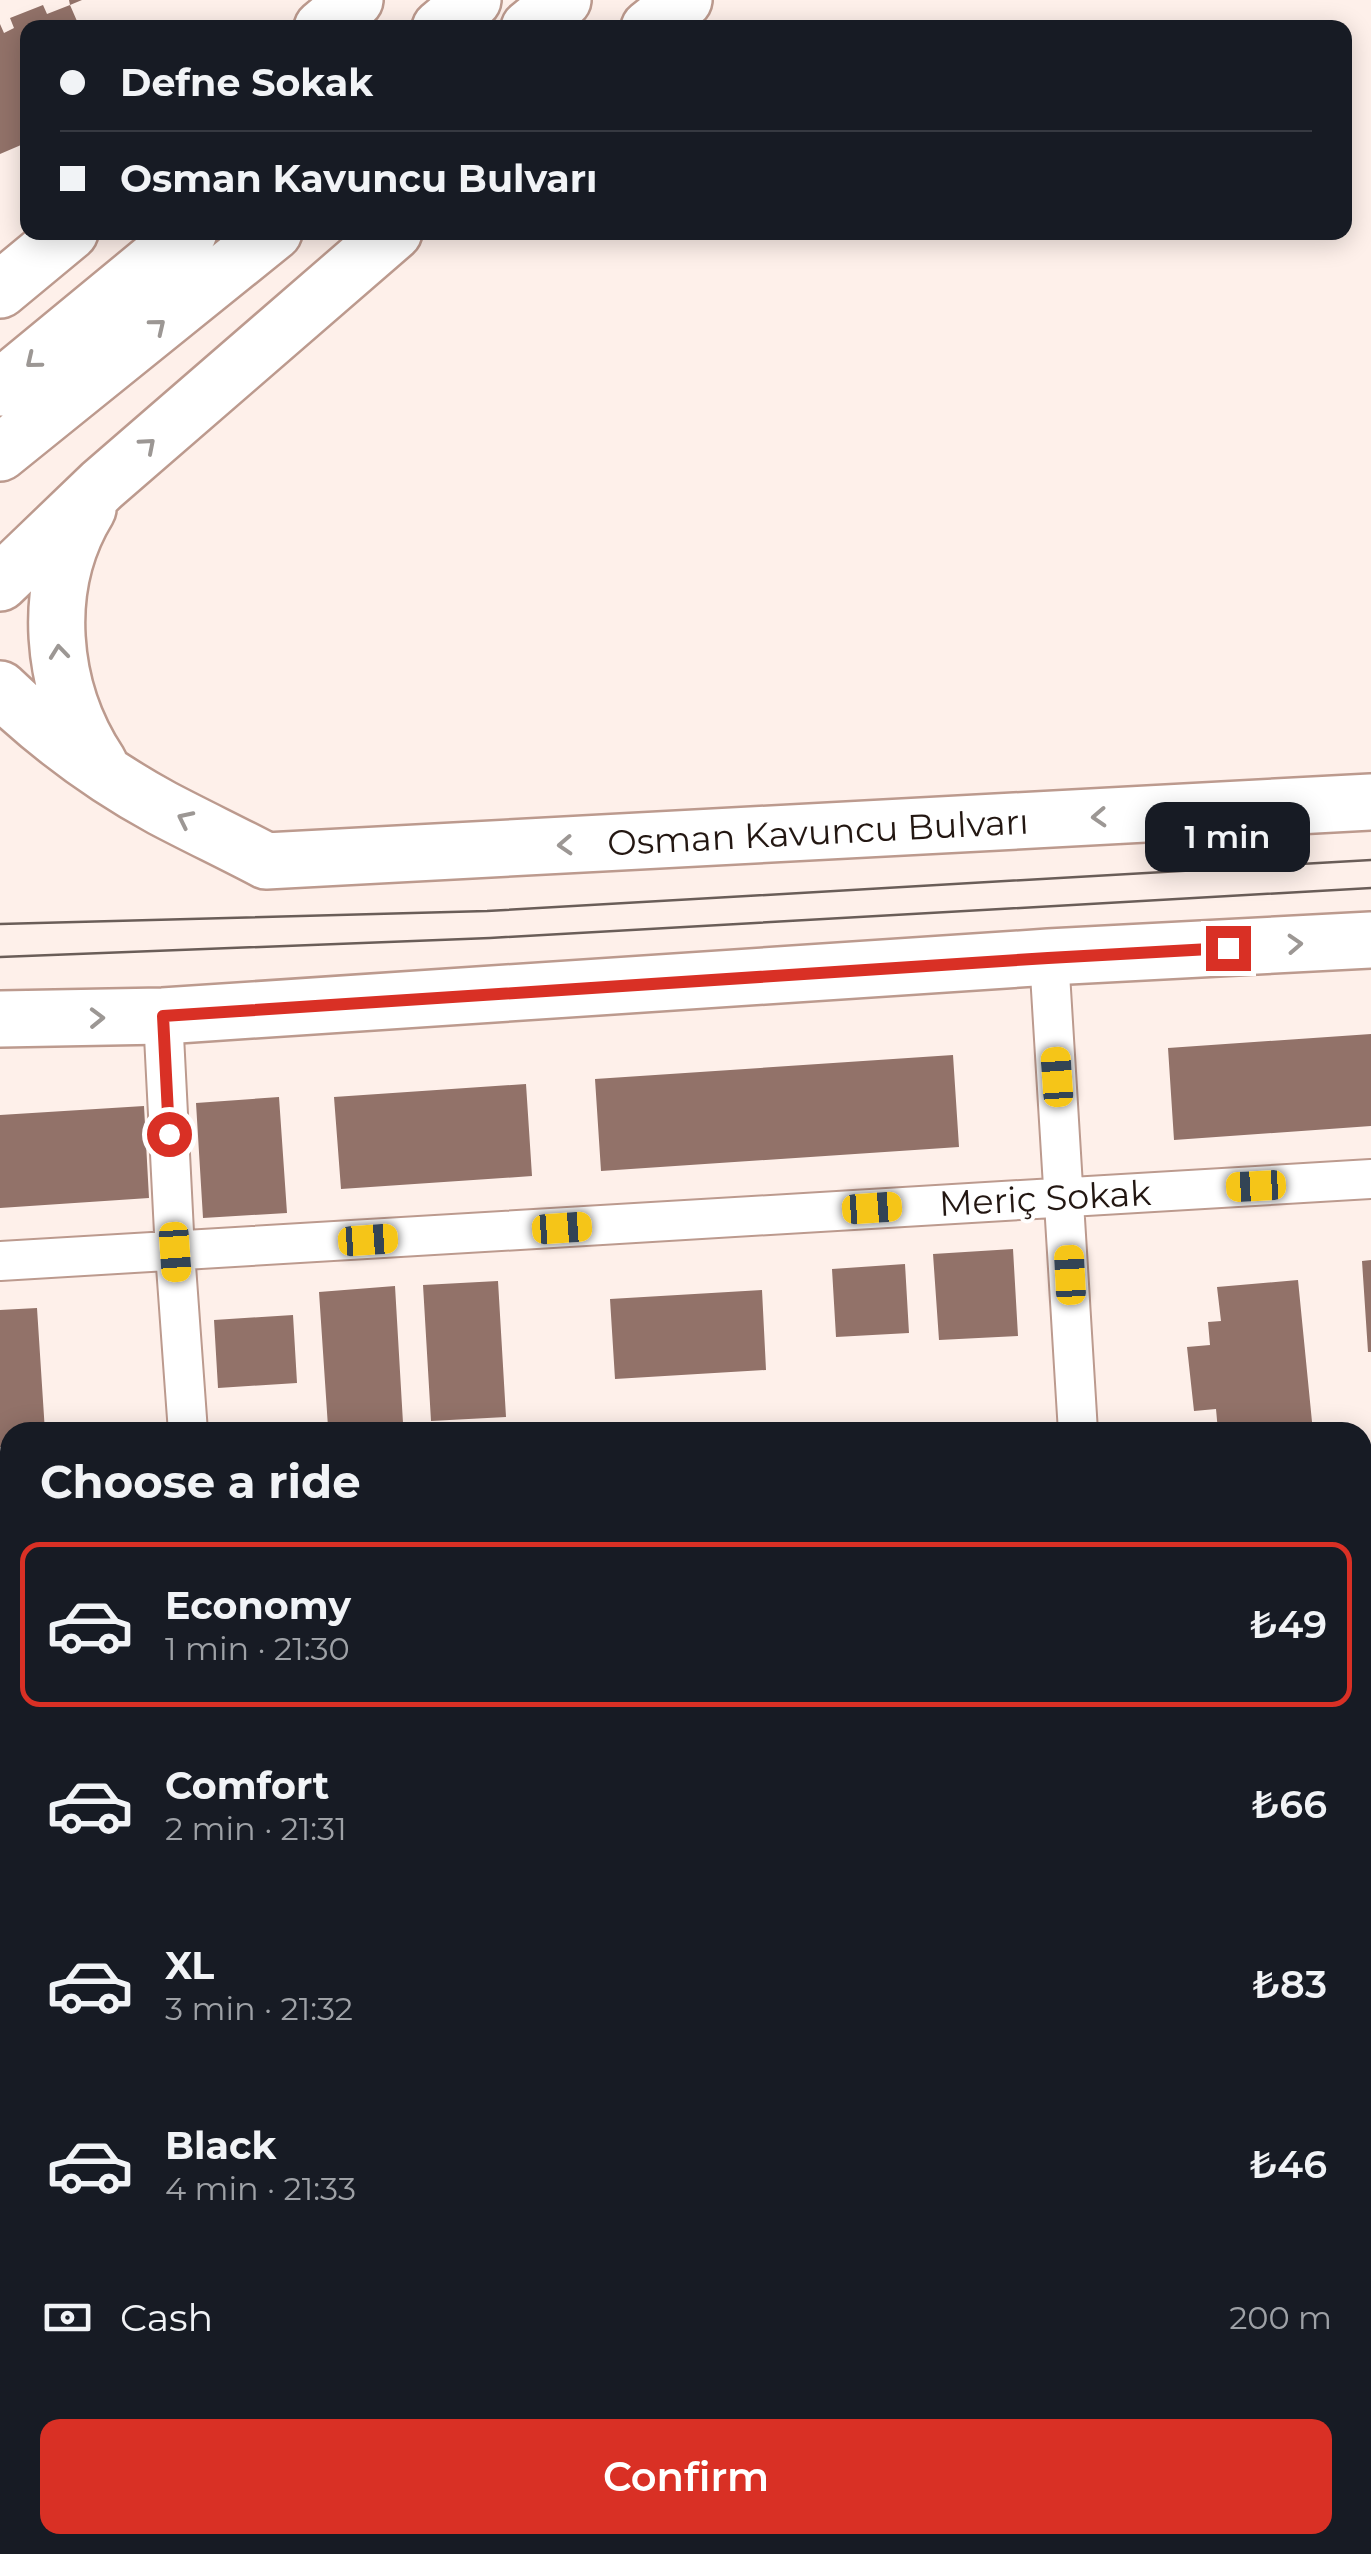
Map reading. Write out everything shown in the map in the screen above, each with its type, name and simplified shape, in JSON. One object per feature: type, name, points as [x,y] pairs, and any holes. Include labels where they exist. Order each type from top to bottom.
[{"type":"highway","points":[[331,20],[355,0]]},
{"type":"highway","points":[[449,20],[473,0]]},
{"type":"highway","points":[[539,20],[563,0]]},
{"type":"highway","points":[[658,20],[684,0]]},
{"type":"highway","points":[[0,290],[60,240]]},
{"type":"highway","points":[[0,388],[179,240]]},
{"type":"highway","points":[[0,454],[264,240]]},
{"type":"highway","points":[[8,572],[385,240]]},
{"type":"highway","points":[[102,486],[69,548],[56,618],[57,652],[73,716],[106,774]]},
{"type":"highway","points":[[0,689],[106,774]]},
{"type":"highway","name":"Osman Kavuncu Bulvarı","points":[[106,774],[266,861],[1371,802]]},
{"type":"highway","points":[[0,1019],[163,1016],[1371,940]]},
{"type":"street","points":[[1048,958],[1077,1422]]},
{"type":"street","points":[[163,1016],[187,1422]]},
{"type":"street","name":"Meriç Sokak","points":[[0,1260],[1371,1179]]},
{"type":"building","points":[[43,5],[47,14],[70,5],[77,20],[20,20],[20,145],[0,154],[0,24],[4,33],[14,28],[10,18]]},
{"type":"building","points":[[1371,1034],[1371,1126],[1174,1140],[1168,1048]]},
{"type":"building","points":[[953,1055],[959,1147],[601,1171],[595,1079]]},
{"type":"building","points":[[526,1084],[532,1176],[341,1189],[334,1097]]},
{"type":"building","points":[[279,1097],[287,1213],[203,1218],[196,1103]]},
{"type":"building","points":[[144,1106],[149,1198],[0,1208],[0,1115]]},
{"type":"building","points":[[1013,1249],[1018,1336],[939,1340],[933,1254]]},
{"type":"building","points":[[1371,1260],[1371,1352],[1368,1352],[1362,1261]]},
{"type":"building","points":[[905,1264],[909,1333],[836,1337],[832,1269]]},
{"type":"building","points":[[1298,1280],[1312,1422],[1217,1422],[1216,1409],[1194,1411],[1187,1347],[1210,1345],[1208,1322],[1221,1321],[1217,1287]]},
{"type":"building","points":[[498,1281],[506,1417],[431,1421],[423,1285]]},
{"type":"building","points":[[395,1286],[403,1422],[328,1422],[319,1292]]},
{"type":"building","points":[[762,1290],[766,1370],[615,1379],[610,1299]]},
{"type":"building","points":[[37,1308],[44,1422],[0,1422],[0,1310]]},
{"type":"building","points":[[293,1315],[297,1383],[218,1388],[214,1320]]},
{"type":"tram line","points":[[0,924],[487,911],[1371,860]]},
{"type":"tram line","points":[[0,957],[490,938],[1371,888]]},
{"type":"route","points":[[169,1134],[163,1016],[1228,948]]}]
